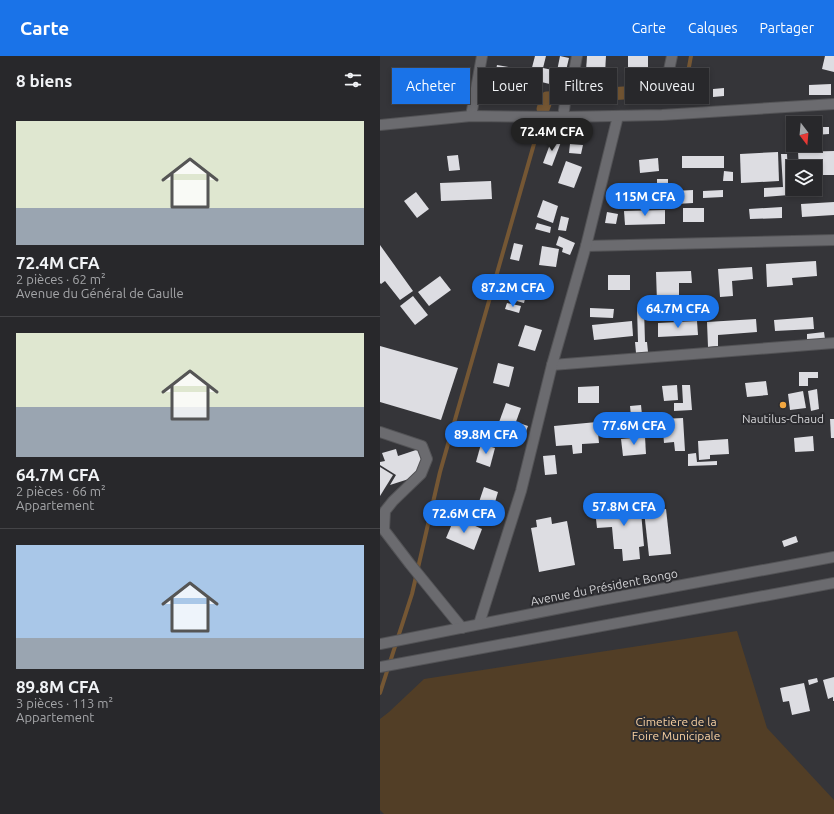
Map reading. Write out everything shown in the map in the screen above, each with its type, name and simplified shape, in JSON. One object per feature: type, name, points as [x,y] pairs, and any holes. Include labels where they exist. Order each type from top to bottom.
[{"type":"street","points":[[472,116],[482,56]]},
{"type":"street","points":[[562,117],[565,103],[570,93],[577,56]]},
{"type":"street","points":[[669,68],[672,56]]},
{"type":"street","points":[[380,125],[472,116],[562,117],[662,115],[834,104]]},
{"type":"street","points":[[479,624],[521,491],[552,365],[586,246],[618,116]]},
{"type":"street","points":[[586,246],[834,240]]},
{"type":"street","points":[[552,365],[834,343]]},
{"type":"street","points":[[380,432],[422,446],[427,459],[421,474],[393,501],[385,511],[384,530],[462,628]]},
{"type":"street","name":"Avenue du Président Bongo","points":[[382,644],[603,599],[834,557]]},
{"type":"street","points":[[380,667],[834,583]]},
{"type":"green space","name":"Cimetière de la Foire Municipale","points":[[737,631],[767,728],[834,800],[834,814],[384,814],[380,810],[380,719],[424,679]]},
{"type":"building","points":[[535,56],[546,56],[543,68],[550,70],[550,84],[542,82],[542,68],[532,68]]},
{"type":"building","points":[[560,56],[569,58],[567,68],[558,68]]},
{"type":"building","points":[[587,56],[606,56],[605,68],[586,68]]},
{"type":"building","points":[[628,56],[648,56],[648,68],[628,68]]},
{"type":"building","points":[[825,56],[834,56],[834,72],[822,69]]},
{"type":"building","points":[[497,65],[514,68],[496,68]]},
{"type":"building","points":[[831,84],[831,95],[809,95],[809,85]]},
{"type":"building","points":[[724,88],[724,96],[713,97],[713,89]]},
{"type":"building","points":[[822,127],[829,127],[829,134],[822,134]]},
{"type":"building","points":[[552,139],[561,142],[552,166],[543,163]]},
{"type":"building","points":[[570,144],[583,145],[581,154],[569,153]]},
{"type":"building","points":[[834,151],[834,175],[822,175],[822,160],[799,160],[798,152]]},
{"type":"building","points":[[778,152],[779,181],[741,183],[740,154]]},
{"type":"building","points":[[781,154],[787,154],[786,195],[764,197],[764,188],[783,187]]},
{"type":"building","points":[[458,155],[460,170],[449,171],[447,156]]},
{"type":"building","points":[[682,156],[724,156],[724,168],[682,168]]},
{"type":"building","points":[[658,158],[659,171],[640,173],[639,160]]},
{"type":"building","points":[[566,161],[582,167],[574,188],[558,183]]},
{"type":"building","points":[[724,171],[733,172],[733,181],[723,181]]},
{"type":"building","points":[[657,179],[668,179],[668,188],[657,188]]},
{"type":"building","points":[[491,181],[492,199],[441,201],[440,183]]},
{"type":"building","points":[[693,190],[693,203],[676,204],[675,191]]},
{"type":"building","points":[[723,190],[723,197],[703,198],[703,191]]},
{"type":"building","points":[[416,192],[429,209],[417,218],[404,201]]},
{"type":"building","points":[[660,192],[667,192],[667,202],[660,202]]},
{"type":"building","points":[[543,200],[558,206],[553,223],[537,217]]},
{"type":"building","points":[[834,202],[834,215],[802,217],[801,204]]},
{"type":"building","points":[[782,207],[782,218],[750,219],[749,209]]},
{"type":"building","points":[[683,208],[704,208],[704,222],[683,222]]},
{"type":"building","points":[[665,210],[665,224],[625,225],[624,211]]},
{"type":"building","points":[[607,212],[618,214],[616,224],[605,223]]},
{"type":"building","points":[[561,216],[569,218],[566,231],[558,230]]},
{"type":"building","points":[[537,223],[551,227],[550,233],[535,229]]},
{"type":"building","points":[[559,236],[575,243],[570,255],[562,252],[563,248],[556,245]]},
{"type":"building","points":[[514,243],[523,245],[519,261],[510,259]]},
{"type":"building","points":[[380,245],[413,291],[400,300],[385,281],[381,284],[380,283]]},
{"type":"building","points":[[542,246],[559,249],[556,267],[539,265]]},
{"type":"building","points":[[816,261],[817,276],[792,278],[793,285],[767,287],[766,264]]},
{"type":"building","points":[[752,267],[753,279],[732,281],[733,296],[720,297],[718,269]]},
{"type":"building","points":[[691,271],[692,283],[679,283],[679,301],[657,302],[656,272]]},
{"type":"building","points":[[608,275],[630,275],[630,290],[608,290]]},
{"type":"building","points":[[440,276],[451,290],[429,306],[418,292]]},
{"type":"building","points":[[511,281],[528,287],[524,303],[506,298]]},
{"type":"building","points":[[413,296],[428,315],[415,325],[400,306]]},
{"type":"building","points":[[507,303],[521,306],[519,313],[505,309]]},
{"type":"building","points":[[590,308],[614,309],[613,318],[590,317]]},
{"type":"building","points":[[637,308],[644,308],[645,342],[647,342],[648,352],[636,353],[635,342],[638,342]]},
{"type":"building","points":[[813,317],[814,329],[775,331],[774,320]]},
{"type":"building","points":[[756,319],[757,332],[718,335],[718,346],[708,347],[707,322]]},
{"type":"building","points":[[632,321],[633,336],[594,340],[592,325]]},
{"type":"building","points":[[697,321],[698,335],[658,337],[658,323]]},
{"type":"building","points":[[525,325],[542,330],[535,351],[518,346]]},
{"type":"building","points":[[824,332],[825,339],[807,340],[807,334]]},
{"type":"building","points":[[380,346],[458,368],[441,420],[380,402]]},
{"type":"building","points":[[498,363],[514,367],[509,387],[493,383]]},
{"type":"building","points":[[799,372],[818,372],[818,378],[808,378],[808,386],[799,386]]},
{"type":"building","points":[[766,381],[768,395],[747,397],[745,383]]},
{"type":"building","points":[[677,385],[678,400],[664,401],[662,386]]},
{"type":"building","points":[[682,385],[690,385],[692,410],[674,411],[674,403],[683,403]]},
{"type":"building","points":[[599,386],[599,403],[578,403],[578,387]]},
{"type":"building","points":[[817,389],[819,409],[811,411],[808,391]]},
{"type":"building","points":[[803,391],[806,408],[790,410],[788,394]]},
{"type":"building","points":[[506,403],[521,408],[513,430],[498,425]]},
{"type":"building","points":[[641,405],[642,415],[631,416],[630,406]]},
{"type":"building","points":[[683,418],[685,451],[675,451],[674,442],[664,443],[662,419]]},
{"type":"building","points":[[830,419],[834,419],[834,438],[831,438]]},
{"type":"building","points":[[597,422],[599,443],[582,444],[582,453],[573,454],[572,445],[556,446],[554,426]]},
{"type":"building","points":[[522,424],[528,426],[525,434],[519,432]]},
{"type":"building","points":[[813,436],[814,451],[795,452],[794,438]]},
{"type":"building","points":[[645,437],[646,454],[623,456],[621,439]]},
{"type":"building","points":[[728,439],[729,454],[710,455],[710,459],[699,460],[698,441]]},
{"type":"building","points":[[481,444],[495,448],[490,467],[476,462]]},
{"type":"building","points":[[396,449],[398,456],[419,449],[421,460],[415,477],[390,485],[396,475],[380,465],[380,462],[385,461],[382,453]]},
{"type":"building","points":[[696,453],[697,462],[717,461],[717,465],[688,466],[688,454]]},
{"type":"building","points":[[555,455],[557,474],[545,475],[543,456]]},
{"type":"building","points":[[380,467],[393,475],[380,496]]},
{"type":"building","points":[[484,487],[498,492],[490,519],[475,514]]},
{"type":"building","points":[[640,500],[644,546],[639,547],[640,559],[623,561],[622,549],[614,549],[612,527],[597,528],[595,510],[611,509],[610,503]]},
{"type":"building","points":[[666,509],[671,554],[649,556],[644,511]]},
{"type":"building","points":[[455,517],[482,529],[474,550],[446,538]]},
{"type":"building","points":[[551,517],[552,524],[567,521],[575,565],[539,572],[531,528],[537,527],[536,520]]},
{"type":"building","points":[[796,536],[798,542],[784,547],[782,541]]},
{"type":"building","points":[[834,677],[833,701],[833,697],[828,699],[823,680]]},
{"type":"building","points":[[817,678],[818,682],[809,685],[808,680]]},
{"type":"building","points":[[804,683],[810,711],[792,715],[789,701],[783,702],[780,688]]},
{"type":"waterway","points":[[689,68],[691,56]]},
{"type":"waterway","points":[[543,109],[547,98],[625,93]]},
{"type":"waterway","points":[[380,693],[412,594],[440,472],[538,130]]},
{"type":"place","name":"Nautilus-Chaud","points":[[783,405]]}]
